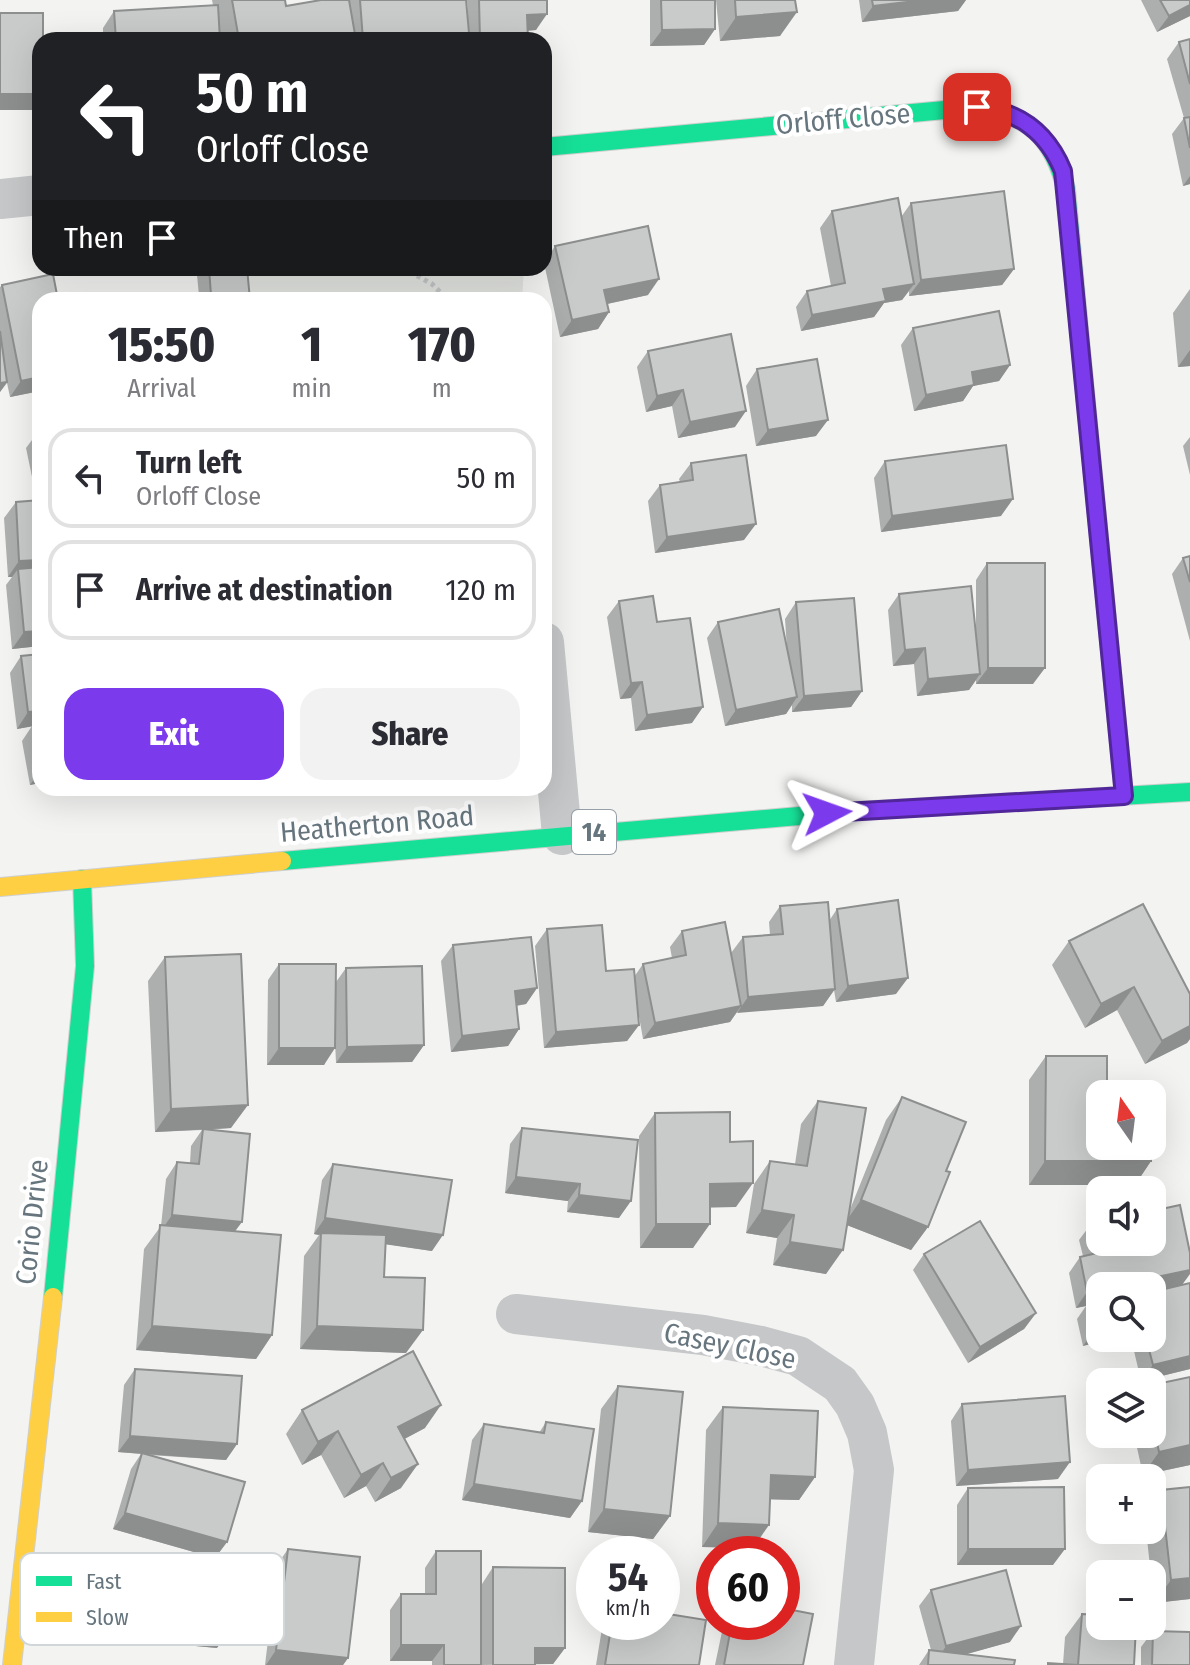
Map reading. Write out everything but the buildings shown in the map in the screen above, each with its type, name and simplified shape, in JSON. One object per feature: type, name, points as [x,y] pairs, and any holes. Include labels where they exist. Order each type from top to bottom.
[{"type":"street","name":"Orloff Close","points":[[552,146],[977,107],[1021,118],[1047,141],[1063,171],[1066,189],[1124,796]]},
{"type":"street","points":[[0,199],[32,196]]},
{"type":"street","points":[[552,728],[562,835]]},
{"type":"street","name":"Heatherton Road","points":[[0,887],[856,811],[1190,792]]},
{"type":"street","name":"Corio Drive","points":[[25,1553],[84,981],[82,879]]},
{"type":"street","name":"Casey Close","points":[[516,1314],[703,1335],[761,1346],[798,1356],[840,1384],[855,1405],[867,1433],[874,1470],[854,1665]]},
{"type":"street","name":"Corio Drive","points":[[12,1665],[20,1596]]},
{"type":"path","points":[[418,276],[440,292]]},
{"type":"shaded area","points":[[238,276],[524,276],[522,292],[239,292]]},
{"type":"traffic: fast","points":[[552,146],[977,107],[1011,116],[1036,132],[1046,143],[1061,171],[1066,189],[1079,330]]},
{"type":"traffic: fast","points":[[282,861],[856,811],[1190,792]]},
{"type":"traffic: fast","points":[[53,1297],[85,966],[82,879]]},
{"type":"traffic: slow","points":[[1079,330],[1124,796]]},
{"type":"traffic: slow","points":[[0,887],[282,861]]},
{"type":"traffic: slow","points":[[24,1553],[53,1297]]},
{"type":"traffic: slow","points":[[12,1665],[20,1593]]},
{"type":"route","points":[[827,813],[1124,796],[1063,171],[1047,141],[1021,118],[977,107]]}]
